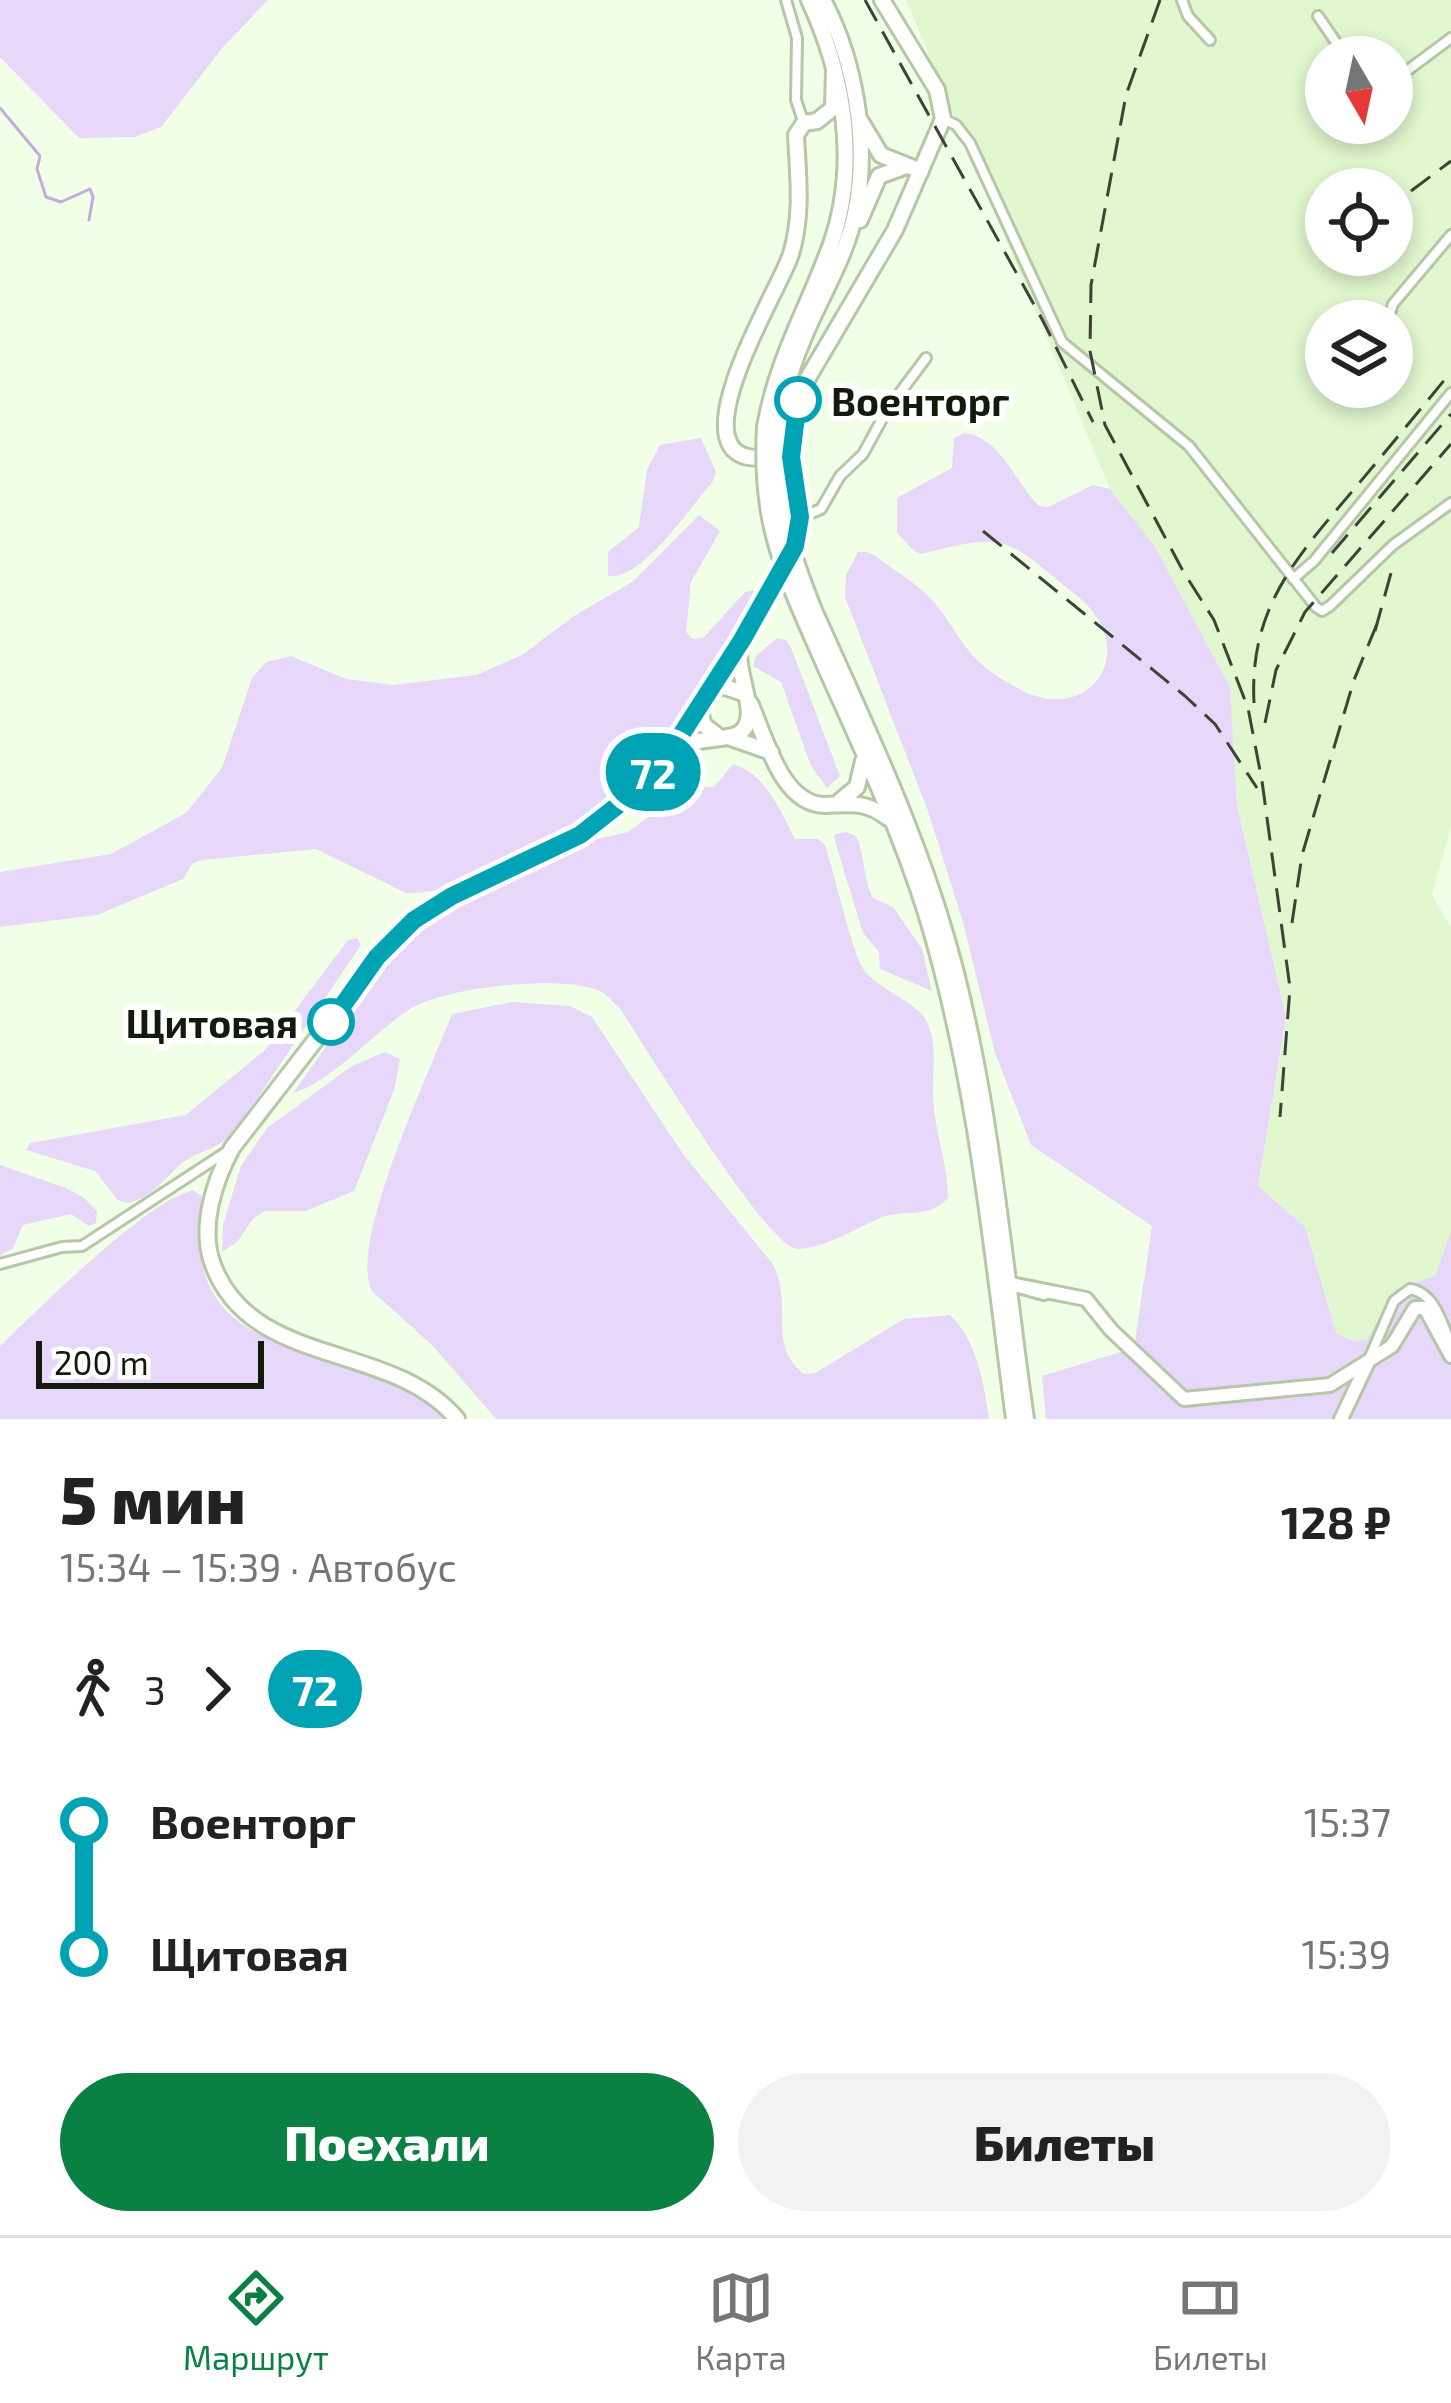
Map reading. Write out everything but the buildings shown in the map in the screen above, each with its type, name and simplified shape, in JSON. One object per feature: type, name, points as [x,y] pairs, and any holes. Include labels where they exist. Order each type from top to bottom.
[{"type":"main road","points":[[808,0],[834,69],[846,154],[835,230],[789,337],[771,428],[779,514],[809,613],[926,914],[960,1047],[1015,1419]]},
{"type":"main road","points":[[771,428],[856,208],[853,86],[823,0]]},
{"type":"main road","points":[[457,1419],[428,1391],[401,1376],[270,1330],[250,1317],[224,1289],[210,1256],[208,1213],[232,1148],[396,936],[452,896],[580,835],[636,791],[669,752],[789,560],[800,517],[791,457],[793,420],[802,388],[868,279],[944,119],[937,91],[882,0]]},
{"type":"main road","points":[[791,457],[743,455],[732,446],[727,410],[742,356],[782,279],[794,243],[800,218],[796,135],[833,108],[834,69]]},
{"type":"main road","points":[[857,115],[881,154],[921,170]]},
{"type":"main road","points":[[811,122],[836,130],[846,154]]},
{"type":"main road","points":[[849,233],[859,223],[879,176],[904,167]]},
{"type":"main road","points":[[809,613],[894,789],[944,927],[972,1046],[1011,1284],[1026,1419]]},
{"type":"main road","points":[[742,640],[738,665],[746,698],[792,789],[814,804],[864,803],[892,821]]},
{"type":"main road","points":[[746,698],[722,686],[704,698],[700,716],[710,732],[771,752]]},
{"type":"main road","points":[[669,752],[686,742],[723,736],[747,725],[746,698]]},
{"type":"main road","points":[[836,803],[857,787],[864,758]]},
{"type":"main road","points":[[1011,1284],[1086,1299],[1184,1399],[1330,1385],[1392,1346],[1415,1308],[1425,1308],[1451,1356]]},
{"type":"main road","points":[[1341,1419],[1368,1360]]},
{"type":"street","points":[[786,0],[797,38],[796,100],[811,122]]},
{"type":"street","points":[[1182,0],[1188,16],[1210,40]]},
{"type":"street","points":[[1318,16],[1332,36]]},
{"type":"street","points":[[1413,66],[1451,38]]},
{"type":"street","points":[[944,119],[956,125],[970,143],[1062,342],[1189,446],[1322,611],[1393,545],[1451,503]]},
{"type":"street","points":[[1396,300],[1451,236]]},
{"type":"street","points":[[800,517],[821,509],[926,358]]},
{"type":"street","points":[[1293,579],[1314,560],[1451,393]]},
{"type":"street","points":[[0,1264],[82,1246],[232,1148]]},
{"type":"street","points":[[1368,1360],[1394,1301],[1410,1289],[1431,1299],[1451,1345]]},
{"type":"shaded area","points":[[0,0],[268,0],[223,47],[161,127],[134,137],[79,138],[0,57]]},
{"type":"shaded area","points":[[906,0],[1451,0],[1451,826],[1432,895],[1451,928],[1451,1231],[1435,1276],[1396,1289],[1367,1341],[1336,1334],[1305,1227],[1258,1186],[1286,1017],[1237,806],[1230,687],[1155,547],[1110,489]]},
{"type":"shaded area","points":[[964,433],[977,436],[998,452],[1039,506],[1048,507],[1093,485],[1110,489],[1155,547],[1230,687],[1237,806],[1286,1017],[1258,1186],[1305,1227],[1336,1333],[1352,1341],[1367,1340],[1396,1289],[1435,1276],[1451,1231],[1451,1419],[1046,1419],[1042,1376],[1134,1348],[1152,1226],[1031,1145],[995,1053],[963,922],[928,811],[845,597],[846,575],[858,552],[867,552],[921,590],[976,659],[1021,690],[1046,698],[1068,698],[1087,690],[1100,676],[1107,658],[1106,638],[1096,616],[1035,562],[1007,545],[992,542],[922,554],[897,533],[897,498],[952,468],[954,438]]},
{"type":"shaded area","points":[[701,438],[716,472],[712,483],[650,555],[622,574],[608,576],[608,552],[639,527],[647,470],[660,445]]},
{"type":"shaded area","points":[[699,515],[720,531],[691,582],[686,632],[693,639],[703,638],[745,592],[755,590],[757,600],[689,712],[649,766],[595,814],[554,840],[473,878],[420,893],[406,893],[316,849],[203,860],[193,863],[183,879],[97,915],[0,927],[0,872],[111,854],[186,813],[222,768],[252,678],[266,662],[291,656],[346,679],[393,685],[476,675],[522,655],[574,616],[632,582]]},
{"type":"shaded area","points":[[777,638],[786,640],[791,648],[840,776],[827,788],[811,766],[781,682],[753,666],[756,656]]},
{"type":"shaded area","points":[[733,764],[763,785],[795,839],[818,839],[825,845],[864,970],[927,1022],[948,1198],[940,1205],[890,1215],[825,1243],[794,1248],[778,1236],[732,1178],[621,1010],[603,993],[582,986],[502,986],[423,1003],[322,1079],[293,1093],[385,964],[424,928],[487,889],[588,841],[628,832],[689,787],[714,787]]},
{"type":"shaded area","points":[[846,832],[856,836],[873,898],[893,907],[922,949],[932,991],[880,969],[879,952],[863,933],[834,838]]},
{"type":"shaded area","points":[[357,938],[361,945],[233,1134],[182,1163],[144,1196],[128,1203],[118,1200],[95,1171],[26,1150],[30,1143],[186,1115],[265,1050],[348,940]]},
{"type":"shaded area","points":[[513,1002],[570,1006],[592,1017],[683,1154],[772,1263],[781,1293],[786,1349],[804,1374],[815,1373],[904,1319],[950,1315],[973,1350],[989,1419],[496,1419],[433,1346],[372,1291],[367,1268],[371,1235],[395,1155],[452,1014]]},
{"type":"shaded area","points":[[385,1052],[400,1059],[394,1090],[354,1191],[306,1211],[265,1211],[222,1252],[223,1225],[241,1166],[267,1128],[352,1066]]},
{"type":"shaded area","points":[[0,1165],[83,1197],[97,1211],[96,1223],[89,1226],[71,1214],[23,1225],[13,1248],[0,1256]]},
{"type":"shaded area","points":[[193,1190],[202,1196],[201,1256],[216,1298],[244,1325],[280,1344],[408,1390],[444,1419],[0,1419],[0,1346],[121,1235]]},
{"type":"waterway","points":[[0,108],[40,156],[37,169],[46,197],[61,202],[90,189],[89,220]]},
{"type":"railway","points":[[865,0],[1043,321],[1093,422]]},
{"type":"railway","points":[[1160,0],[1126,95],[1091,285],[1090,351],[1105,425],[1214,620],[1248,708],[1290,988],[1280,1117]]},
{"type":"railway","points":[[1413,190],[1451,161]]},
{"type":"railway","points":[[1254,703],[1260,639],[1281,585],[1314,537],[1451,372]]},
{"type":"railway","points":[[1332,553],[1451,414]]},
{"type":"railway","points":[[1265,723],[1276,670],[1305,612],[1451,444]]},
{"type":"railway","points":[[983,531],[1215,724],[1257,788]]},
{"type":"railway","points":[[1375,631],[1391,573]]},
{"type":"railway","points":[[1292,923],[1302,855],[1354,680],[1379,619]]},
{"type":"bus line","name":"72","points":[[331,1022],[377,957],[414,920],[452,896],[580,835],[636,791],[677,741],[795,546],[800,517],[791,457],[798,400]]},
{"type":"place","name":"Военторг","points":[[798,400]]},
{"type":"place","name":"Щитовая","points":[[331,1022]]}]
